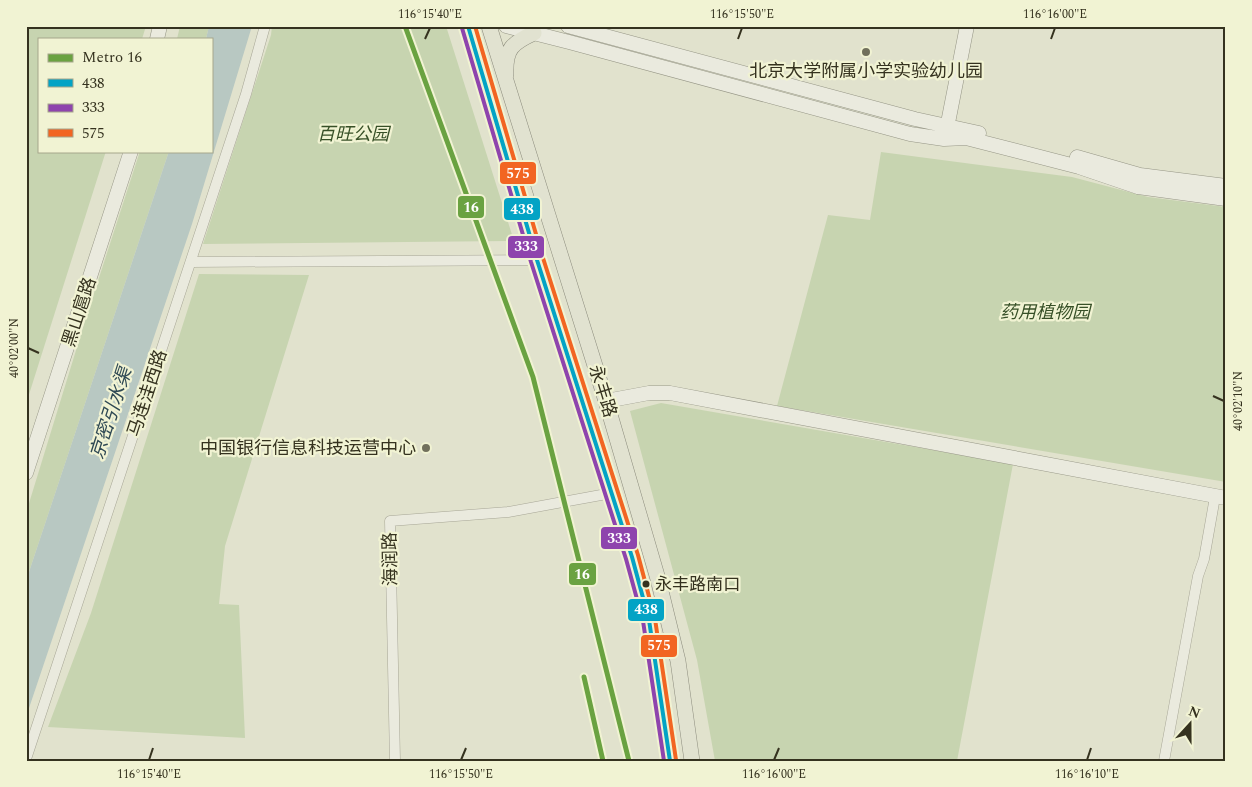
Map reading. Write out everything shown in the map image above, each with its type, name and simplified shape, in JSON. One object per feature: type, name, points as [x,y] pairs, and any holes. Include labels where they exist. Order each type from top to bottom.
[{"type":"main road","name":"永丰路","points":[[468,26],[537,260],[632,557],[649,620],[656,657],[670,761]]},
{"type":"main road","name":"永丰路","points":[[489,26],[606,401],[670,626],[679,670],[692,761]]},
{"type":"main road","points":[[506,83],[506,66],[509,50],[518,40],[534,33]]},
{"type":"street","name":"马连洼西路","points":[[26,759],[246,94],[265,26]]},
{"type":"street","points":[[506,26],[910,134],[946,132],[1072,156],[1140,175],[1226,186]]},
{"type":"street","points":[[568,26],[975,141],[1079,166],[1138,187],[1226,199]]},
{"type":"street","points":[[946,132],[967,26]]},
{"type":"street","name":"黑山扈路","points":[[26,443],[121,152]]},
{"type":"street","name":"黑山扈路","points":[[26,474],[131,152]]},
{"type":"street","points":[[191,262],[537,260]]},
{"type":"street","points":[[606,401],[649,393],[670,393],[1220,497],[1198,576],[1164,761]]},
{"type":"street","name":"海润路","points":[[395,761],[390,521],[508,512],[612,493]]},
{"type":"green space","points":[[26,26],[146,26],[142,38],[38,38],[38,152],[106,152],[26,404]]},
{"type":"green space","points":[[180,26],[209,26],[206,38],[177,38]]},
{"type":"green space","name":"百旺公园","points":[[272,26],[446,26],[514,241],[203,244],[271,35]]},
{"type":"green space","points":[[140,152],[169,152],[26,581],[26,513]]},
{"type":"green space","name":"药用植物园","points":[[881,152],[1072,177],[1148,197],[1226,207],[1226,482],[777,406],[828,215],[870,220]]},
{"type":"green space","points":[[199,274],[309,275],[225,546],[219,604],[239,605],[245,738],[48,727],[91,613]]},
{"type":"green space","points":[[661,403],[1013,464],[957,761],[715,761],[697,660],[630,411]]},
{"type":"water","name":"京密引水渠","points":[[209,26],[252,26],[192,224],[26,717],[26,581],[169,152],[212,152],[212,38],[206,38]]},
{"type":"metro line","name":"16","points":[[405,26],[533,377],[629,761]]},
{"type":"metro line","name":"16","points":[[584,677],[603,761]]},
{"type":"transit line","name":"438","points":[[468,26],[537,260],[632,557],[649,620],[670,761]]},
{"type":"transit line","name":"575","points":[[475,26],[543,258],[638,555],[655,619],[676,760]]},
{"type":"transit line","name":"333","points":[[462,28],[531,262],[626,559],[643,621],[664,761]]},
{"type":"place","name":"北京大学附属小学实验幼儿园","points":[[866,52]]},
{"type":"place","name":"中国银行信息科技运营中心","points":[[426,448]]},
{"type":"place","name":"永丰路南口","points":[[646,584]]}]
